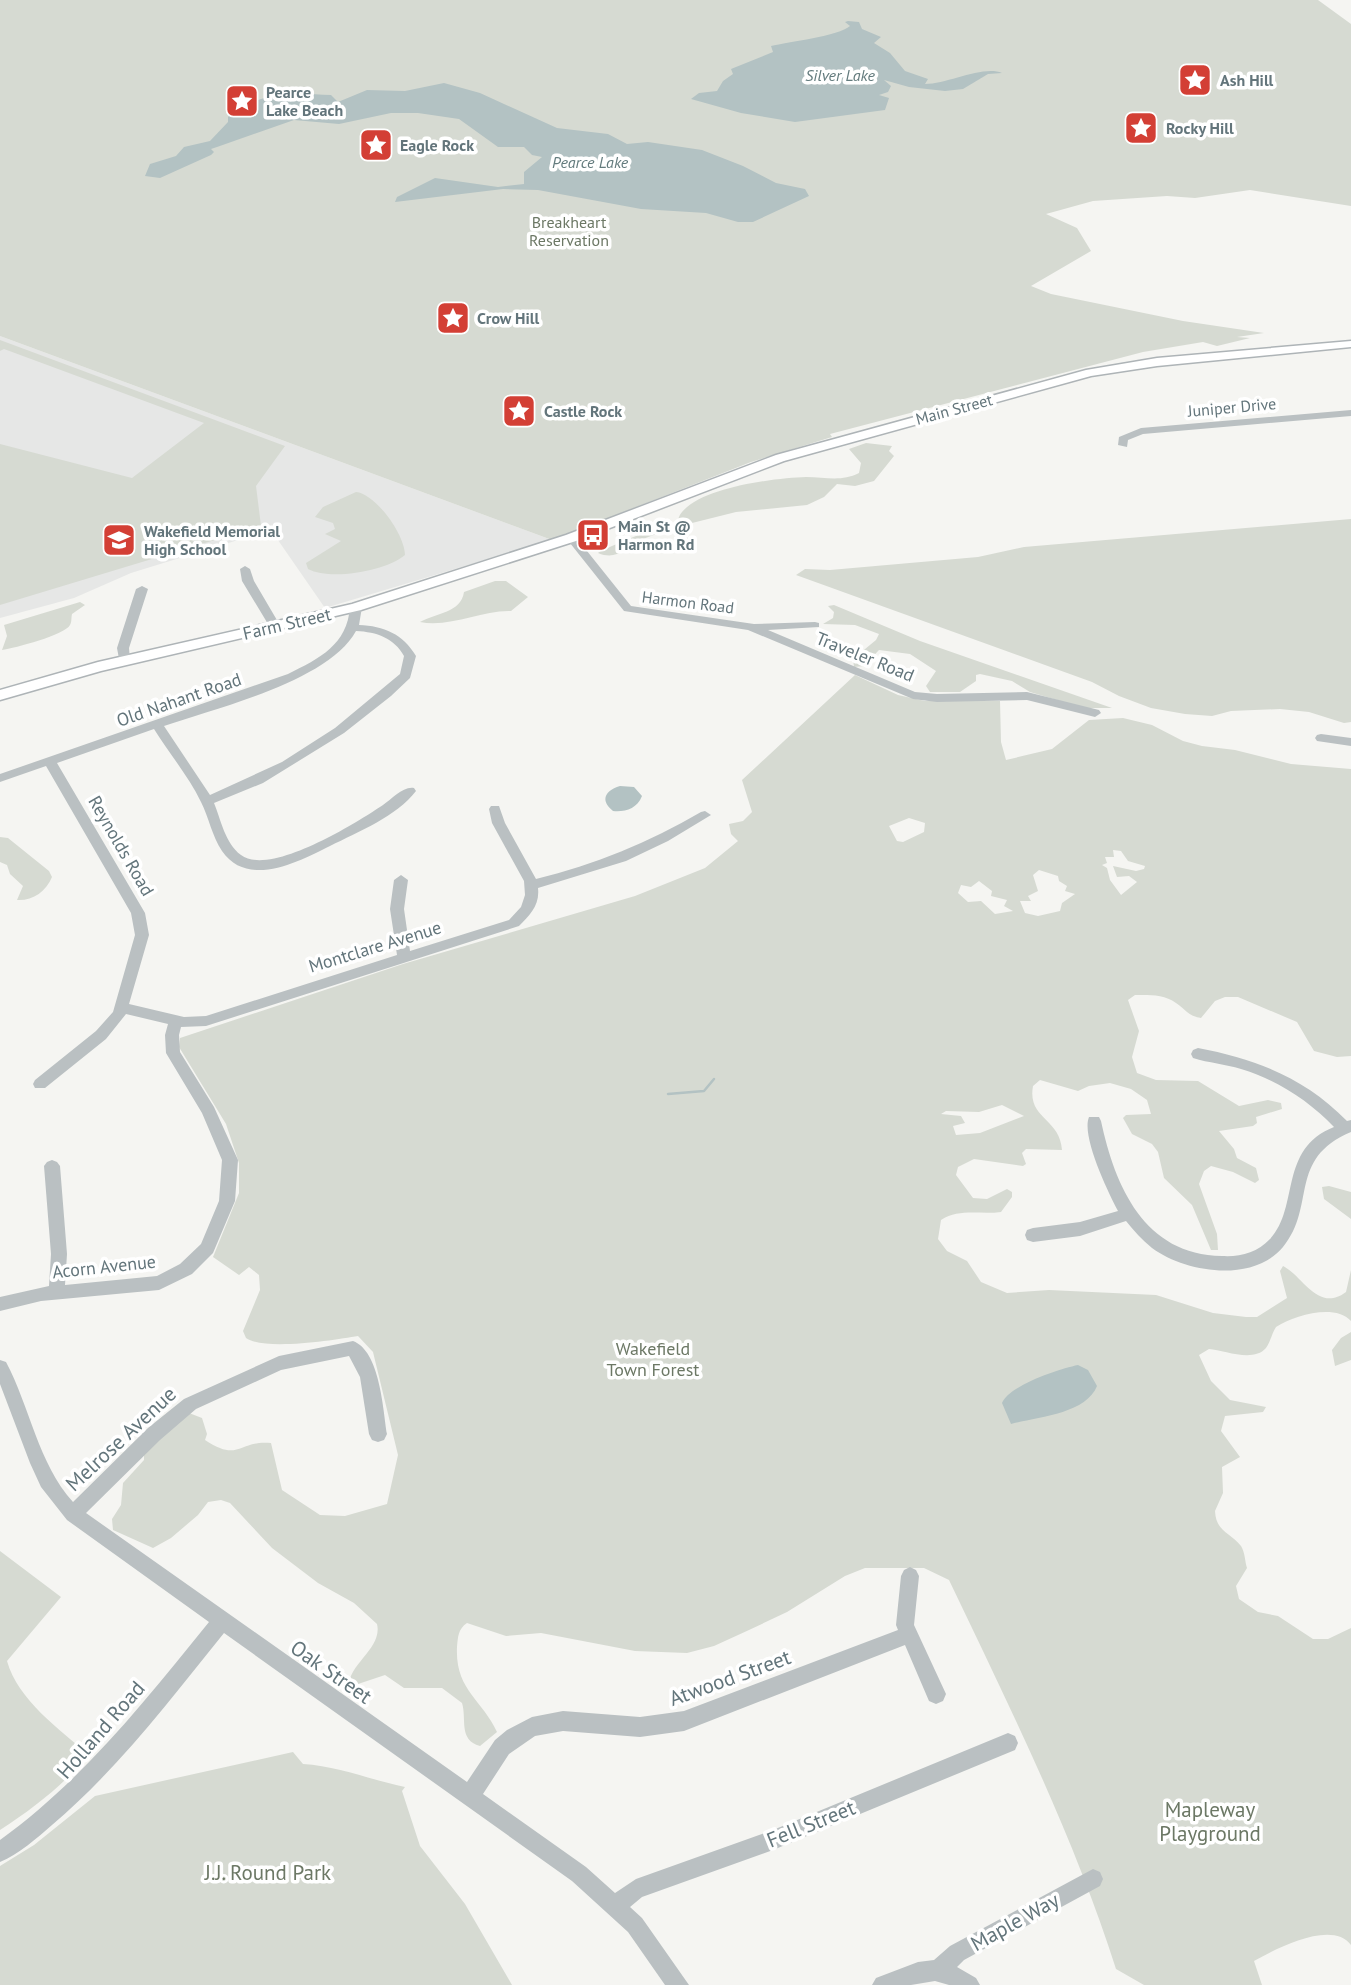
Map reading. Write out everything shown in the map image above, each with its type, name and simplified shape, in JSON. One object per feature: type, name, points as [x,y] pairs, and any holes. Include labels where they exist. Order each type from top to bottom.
[{"type":"main road","name":"Main Street","points":[[571,538],[780,458],[1090,373],[1157,362],[1351,344]]},
{"type":"main road","name":"Farm Street","points":[[0,695],[124,661],[340,612],[571,538]]},
{"type":"street","name":"Juniper Drive","points":[[1123,445],[1123,439],[1141,431],[1351,413]]},
{"type":"street","name":"Harmon Road","points":[[571,538],[624,608],[751,627]]},
{"type":"street","points":[[245,569],[248,581],[275,627]]},
{"type":"street","points":[[124,661],[123,648],[142,589]]},
{"type":"street","points":[[353,628],[356,607]]},
{"type":"street","points":[[207,801],[245,786],[303,754],[379,700],[406,675],[410,656],[401,643],[376,629],[353,628],[340,612]]},
{"type":"street","points":[[751,627],[816,625]]},
{"type":"street","name":"Traveler Road","points":[[751,627],[913,695],[937,698],[1027,696],[1095,713]]},
{"type":"street","name":"Old Nahant Road","points":[[0,778],[248,695],[295,675],[338,649],[353,628]]},
{"type":"street","points":[[158,726],[207,801],[231,854],[245,863],[264,865],[288,859],[385,812],[410,791]]},
{"type":"street","points":[[1321,738],[1351,743]]},
{"type":"street","name":"Reynolds Road","points":[[40,1084],[101,1035],[122,1008],[142,935],[140,919],[50,762]]},
{"type":"street","points":[[495,810],[497,825],[520,857],[531,886],[613,862],[676,833],[705,816]]},
{"type":"street","points":[[401,880],[397,909],[404,957]]},
{"type":"street","name":"Montclare Avenue","points":[[122,1008],[176,1020],[206,1021],[514,923],[530,904],[531,886]]},
{"type":"street","name":"Acorn Avenue","points":[[0,1304],[57,1292],[163,1281],[197,1260],[216,1230],[227,1201],[230,1160],[209,1111],[173,1053],[171,1041],[176,1020]]},
{"type":"street","points":[[1094,1121],[1105,1170],[1128,1214],[1145,1233],[1182,1256],[1223,1263],[1253,1259],[1269,1251],[1284,1233],[1293,1192],[1308,1156],[1322,1141],[1348,1127],[1318,1101],[1278,1075],[1240,1062],[1198,1054]]},
{"type":"street","points":[[52,1166],[59,1254],[57,1292]]},
{"type":"street","points":[[1033,1235],[1069,1232],[1128,1214]]},
{"type":"street","name":"Melrose Avenue","points":[[73,1514],[183,1408],[287,1361],[353,1348],[361,1356],[368,1375],[378,1434]]},
{"type":"street","name":"Oak Street","points":[[0,1367],[20,1407],[46,1483],[73,1514],[221,1622],[579,1874],[616,1905],[652,1944],[678,1985]]},
{"type":"street","points":[[910,1576],[904,1612],[908,1635],[936,1694]]},
{"type":"street","name":"Holland Road","points":[[0,1852],[47,1820],[88,1782],[221,1622]]},
{"type":"street","name":"Atwood Street","points":[[469,1797],[502,1747],[532,1727],[563,1721],[640,1727],[684,1721],[908,1635]]},
{"type":"street","name":"Fell Street","points":[[616,1905],[636,1889],[773,1840],[1007,1743]]},
{"type":"street","name":"Maple Way","points":[[940,1969],[957,1953],[1093,1879]]},
{"type":"street","points":[[896,1983],[940,1969],[970,1985]]},
{"type":"shaded area","points":[[0,336],[552,540],[325,608],[271,530],[131,573],[74,598],[0,618]]},
{"type":"green space","name":"Breakheart Reservation","points":[[0,0],[1318,0],[1351,24],[1351,206],[1250,190],[1195,198],[1167,196],[1093,201],[1046,214],[1077,228],[1091,251],[1031,286],[1051,294],[1183,321],[1264,333],[1237,337],[1250,338],[1217,346],[1203,342],[1143,352],[830,434],[832,437],[751,462],[552,540],[0,336]]},
{"type":"green space","name":"Wakefield Memorial High School","points":[[0,340],[285,446],[256,486],[261,526],[0,605],[0,444],[132,478],[204,423],[4,349],[0,351]]},
{"type":"green space","points":[[866,443],[892,446],[889,451],[894,456],[874,481],[855,486],[837,484],[824,497],[807,505],[736,512],[676,527],[681,514],[692,503],[722,490],[776,479],[840,478],[859,473],[861,463],[849,449]]},
{"type":"green space","points":[[356,492],[372,500],[388,517],[400,537],[405,555],[372,570],[330,574],[308,569],[306,563],[341,541],[325,534],[335,529],[333,523],[315,517],[323,507]]},
{"type":"green space","points":[[1351,519],[1351,722],[1344,723],[1309,712],[1280,709],[1231,711],[1212,716],[1151,708],[1092,682],[796,575],[805,569],[830,570],[978,557],[1024,547]]},
{"type":"green space","points":[[659,528],[666,530],[643,539],[620,553],[598,553],[627,540]]},
{"type":"green space","points":[[495,581],[506,581],[528,597],[511,611],[443,623],[420,622],[453,608],[462,599],[464,592]]},
{"type":"green space","points":[[80,602],[85,605],[72,614],[71,624],[66,629],[2,650],[7,636],[4,625]]},
{"type":"green space","points":[[834,605],[920,641],[1112,708],[1084,708],[1030,692],[1012,681],[980,674],[976,675],[976,681],[960,692],[930,692],[926,686],[936,671],[910,654],[879,650],[864,666],[854,667],[853,659],[876,640],[879,634],[855,625],[823,624],[833,618],[834,612],[828,606]]},
{"type":"green space","points":[[855,675],[898,695],[925,701],[1000,701],[1001,742],[1006,760],[1052,749],[1089,720],[1123,718],[1152,725],[1183,741],[1202,746],[1235,750],[1291,764],[1351,769],[1351,1056],[1337,1057],[1314,1051],[1297,1022],[1238,997],[1225,997],[1215,1001],[1201,1018],[1161,997],[1135,995],[1128,1000],[1139,1031],[1132,1057],[1137,1073],[1156,1080],[1198,1081],[1239,1106],[1268,1100],[1281,1103],[1282,1109],[1256,1117],[1257,1123],[1253,1126],[1219,1131],[1234,1149],[1237,1158],[1256,1168],[1259,1180],[1255,1183],[1233,1172],[1211,1166],[1204,1171],[1199,1184],[1217,1234],[1218,1250],[1211,1250],[1192,1205],[1164,1178],[1158,1152],[1152,1144],[1132,1134],[1123,1118],[1126,1115],[1151,1114],[1147,1100],[1131,1089],[1110,1083],[1089,1086],[1078,1091],[1040,1080],[1033,1086],[1032,1097],[1039,1112],[1056,1131],[1062,1150],[1026,1149],[1022,1153],[1026,1164],[1023,1166],[974,1159],[958,1167],[956,1175],[973,1198],[987,1199],[1007,1189],[1012,1192],[1012,1197],[1001,1212],[948,1216],[941,1220],[938,1239],[947,1251],[967,1261],[981,1282],[1007,1293],[1049,1290],[1156,1295],[1213,1313],[1246,1317],[1257,1317],[1287,1298],[1280,1271],[1283,1266],[1312,1291],[1327,1298],[1346,1292],[1351,1270],[1351,1321],[1335,1313],[1314,1313],[1276,1327],[1266,1348],[1254,1355],[1209,1349],[1199,1355],[1211,1381],[1230,1400],[1266,1407],[1263,1412],[1225,1416],[1221,1431],[1240,1457],[1222,1467],[1223,1493],[1215,1511],[1221,1528],[1237,1541],[1243,1551],[1247,1568],[1236,1586],[1239,1599],[1258,1612],[1278,1616],[1313,1639],[1328,1639],[1351,1628],[1351,1945],[1342,1938],[1317,1935],[1275,1950],[1254,1961],[1262,1985],[1144,1985],[1116,1969],[1060,1820],[949,1580],[924,1568],[865,1568],[845,1576],[787,1612],[714,1646],[687,1653],[635,1651],[541,1633],[506,1636],[467,1623],[460,1631],[457,1647],[460,1674],[497,1732],[480,1746],[473,1743],[466,1734],[462,1703],[442,1688],[404,1688],[385,1675],[349,1687],[353,1671],[375,1641],[377,1624],[354,1603],[318,1583],[272,1548],[230,1503],[221,1500],[208,1502],[198,1515],[171,1538],[153,1548],[113,1530],[112,1519],[121,1505],[123,1483],[144,1460],[144,1452],[189,1413],[202,1418],[207,1434],[205,1440],[216,1447],[232,1450],[251,1444],[271,1443],[282,1490],[320,1515],[345,1516],[387,1504],[398,1455],[373,1352],[358,1336],[283,1344],[255,1342],[246,1338],[243,1331],[260,1290],[259,1275],[249,1267],[239,1275],[213,1257],[239,1193],[239,1163],[226,1124],[179,1047],[180,1038],[403,964],[635,896],[705,868],[738,841],[731,834],[729,824],[743,821],[752,812],[742,780]],"holes":[[[909,818],[925,823],[924,832],[903,842],[897,841],[889,826]],[[1113,850],[1121,851],[1128,861],[1145,866],[1144,869],[1136,871],[1113,866],[1117,877],[1129,876],[1137,882],[1121,895],[1110,880],[1107,868],[1102,865],[1107,863],[1105,857],[1114,857]],[[1039,870],[1058,876],[1059,881],[1067,886],[1065,891],[1075,894],[1062,903],[1060,911],[1038,916],[1025,913],[1020,901],[1031,901],[1028,896],[1038,891],[1033,875]],[[979,881],[992,891],[991,896],[1007,900],[1004,906],[1013,911],[995,914],[981,901],[968,902],[958,893],[961,885],[971,887]],[[1002,1105],[1024,1116],[980,1133],[956,1135],[953,1126],[965,1123],[961,1116],[941,1114],[946,1111],[979,1112]]]},
{"type":"green space","points":[[0,837],[8,838],[49,871],[52,877],[38,894],[17,900],[23,886],[10,874],[7,865],[0,862]]},
{"type":"green space","points":[[1329,1186],[1351,1192],[1351,1219],[1324,1199],[1322,1187]]},
{"type":"green space","points":[[1351,1332],[1351,1360],[1335,1366],[1332,1350],[1341,1338]]},
{"type":"green space","points":[[0,1551],[61,1597],[7,1661],[12,1675],[41,1713],[89,1755],[47,1796],[0,1830]]},
{"type":"green space","name":"J.J. Round Park","points":[[293,1752],[303,1764],[342,1770],[405,1787],[402,1791],[420,1846],[465,1904],[512,1985],[0,1985],[0,1866],[34,1845],[95,1796]]},
{"type":"water","name":"Silver Lake","points":[[845,22],[859,22],[862,29],[881,37],[874,43],[890,53],[905,71],[928,79],[925,84],[985,71],[1002,73],[988,74],[963,89],[945,91],[909,87],[884,80],[891,86],[888,92],[879,95],[889,98],[885,110],[795,122],[741,113],[691,99],[699,93],[717,91],[723,81],[733,74],[731,69],[773,52],[771,46],[835,33],[850,26]]},
{"type":"water","name":"Pearce Lake","points":[[444,83],[480,93],[557,128],[608,134],[627,144],[648,142],[702,150],[776,183],[805,189],[809,196],[753,222],[738,222],[706,213],[641,209],[538,190],[503,189],[395,202],[397,197],[435,178],[498,187],[524,184],[524,172],[542,157],[532,155],[524,147],[498,147],[459,119],[418,113],[391,113],[339,124],[294,120],[211,149],[214,152],[211,155],[160,178],[145,176],[150,164],[176,156],[184,147],[210,141],[228,122],[228,117],[264,98],[289,94],[331,95],[338,102],[367,90],[405,91]]},
{"type":"water","points":[[620,786],[634,787],[642,796],[630,809],[613,811],[605,799],[611,790]]},
{"type":"water","points":[[1078,1365],[1088,1370],[1097,1386],[1083,1403],[1060,1413],[1011,1424],[1002,1403],[1007,1396],[1036,1379]]},
{"type":"waterway","points":[[668,1094],[704,1091],[714,1079]]},
{"type":"place","name":"Ash Hill","points":[[1195,80]]},
{"type":"place","name":"Pearce Lake Beach","points":[[242,101]]},
{"type":"place","name":"Rocky Hill","points":[[1141,128]]},
{"type":"place","name":"Eagle Rock","points":[[376,145]]},
{"type":"place","name":"Crow Hill","points":[[453,318]]},
{"type":"place","name":"Castle Rock","points":[[519,411]]},
{"type":"place","name":"Main St @ Harmon Rd","points":[[593,535]]},
{"type":"place","name":"Wakefield Memorial High School","points":[[119,540]]},
{"type":"park label","name":"Wakefield Town Forest","points":[[653,1359]]},
{"type":"park label","name":"Mapleway Playground","points":[[1210,1822]]}]
